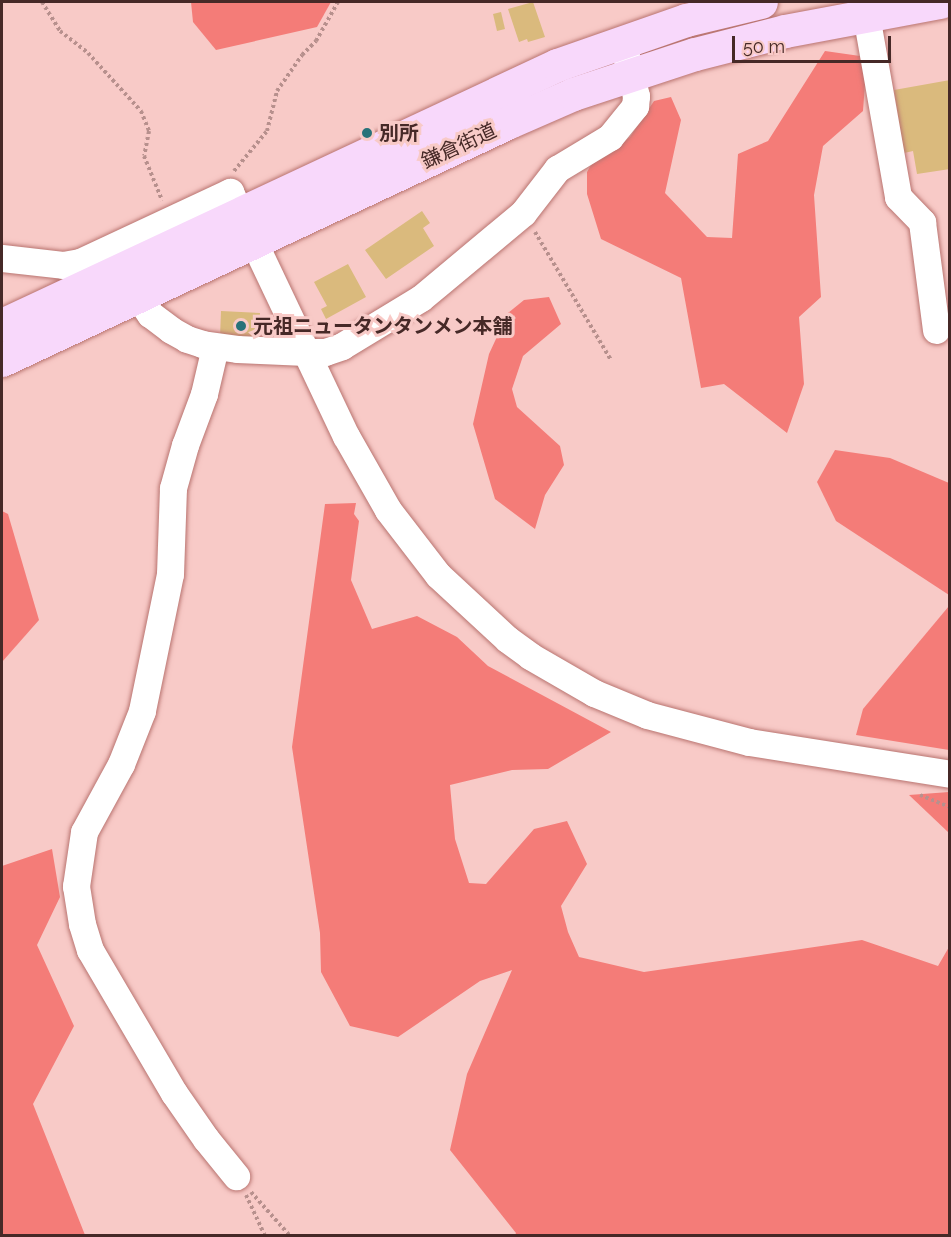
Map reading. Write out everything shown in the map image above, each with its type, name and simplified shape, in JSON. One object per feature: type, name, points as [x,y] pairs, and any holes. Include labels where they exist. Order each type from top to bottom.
[{"type":"main road","name":"鎌倉街道","points":[[2,325],[69,278],[235,202],[621,41],[721,6],[761,2]]},
{"type":"main road","name":"鎌倉街道","points":[[2,360],[573,94],[729,45],[866,15],[940,2]]},
{"type":"street","points":[[866,15],[898,197],[922,222],[936,330]]},
{"type":"street","points":[[138,297],[150,314],[171,330],[187,339],[215,347],[325,352],[342,346],[421,298],[524,213],[557,169],[610,137],[635,106],[636,96],[632,74],[621,41]]},
{"type":"street","points":[[2,258],[69,278],[80,262],[169,220],[235,202],[368,477],[411,541],[461,598],[530,656],[594,693],[647,715],[706,732],[794,750],[950,774]]},
{"type":"street","points":[[215,347],[204,394],[185,445],[173,488],[170,574],[142,711],[121,764],[84,832],[76,886],[82,924],[90,951],[174,1092],[206,1139],[236,1176]]},
{"type":"path","points":[[42,2],[60,31],[88,53],[141,111],[149,131],[144,156],[169,220]]},
{"type":"path","points":[[235,202],[230,180],[236,167],[267,131],[277,91],[302,55],[316,41],[338,2]]},
{"type":"path","points":[[524,213],[611,360]]},
{"type":"path","points":[[236,1176],[265,1236]]},
{"type":"path","points":[[236,1176],[290,1236]]},
{"type":"shaded area","points":[[191,2],[331,2],[317,27],[216,50],[193,22]]},
{"type":"shaded area","points":[[825,51],[867,57],[863,111],[823,146],[814,195],[821,297],[799,317],[804,384],[787,433],[724,384],[701,388],[681,278],[601,239],[587,194],[587,172],[595,158],[615,149],[630,137],[654,101],[671,97],[681,120],[665,193],[707,237],[732,238],[738,154],[768,141]]},
{"type":"shaded area","points":[[549,297],[561,324],[523,356],[512,389],[517,407],[560,446],[564,465],[545,495],[535,529],[495,499],[473,424],[489,354],[508,313],[524,300]]},
{"type":"shaded area","points":[[835,450],[890,458],[949,483],[949,595],[836,521],[817,482]]},
{"type":"shaded area","points":[[356,503],[354,514],[359,521],[351,580],[372,629],[417,616],[457,637],[488,666],[611,732],[548,769],[512,770],[450,785],[455,839],[469,883],[486,884],[534,829],[567,821],[587,864],[561,906],[568,932],[579,957],[644,972],[862,940],[938,966],[949,947],[949,1235],[515,1235],[516,1233],[450,1150],[467,1074],[512,970],[480,981],[398,1037],[350,1026],[321,972],[320,933],[292,747],[325,504]]},
{"type":"shaded area","points":[[2,511],[8,514],[39,620],[2,662]]},
{"type":"shaded area","points":[[949,606],[949,750],[856,735],[863,709]]},
{"type":"shaded area","points":[[949,792],[949,833],[909,795]]},
{"type":"shaded area","points":[[52,849],[60,897],[37,945],[74,1026],[33,1104],[85,1235],[2,1235],[2,866]]},
{"type":"building","points":[[533,2],[545,37],[519,42],[508,9]]},
{"type":"building","points":[[501,12],[505,29],[497,31],[493,14]]},
{"type":"building","points":[[950,80],[950,169],[917,174],[913,151],[904,153],[894,90]]},
{"type":"building","points":[[422,211],[430,223],[423,228],[434,246],[386,279],[365,250]]},
{"type":"building","points":[[348,264],[366,297],[326,319],[321,309],[327,306],[314,282]]},
{"type":"building","points":[[221,311],[260,313],[259,340],[220,337]]},
{"type":"place","name":"別所","points":[[367,133]]},
{"type":"place","name":"元祖ニュータンタンメン本舗","points":[[241,326]]}]
